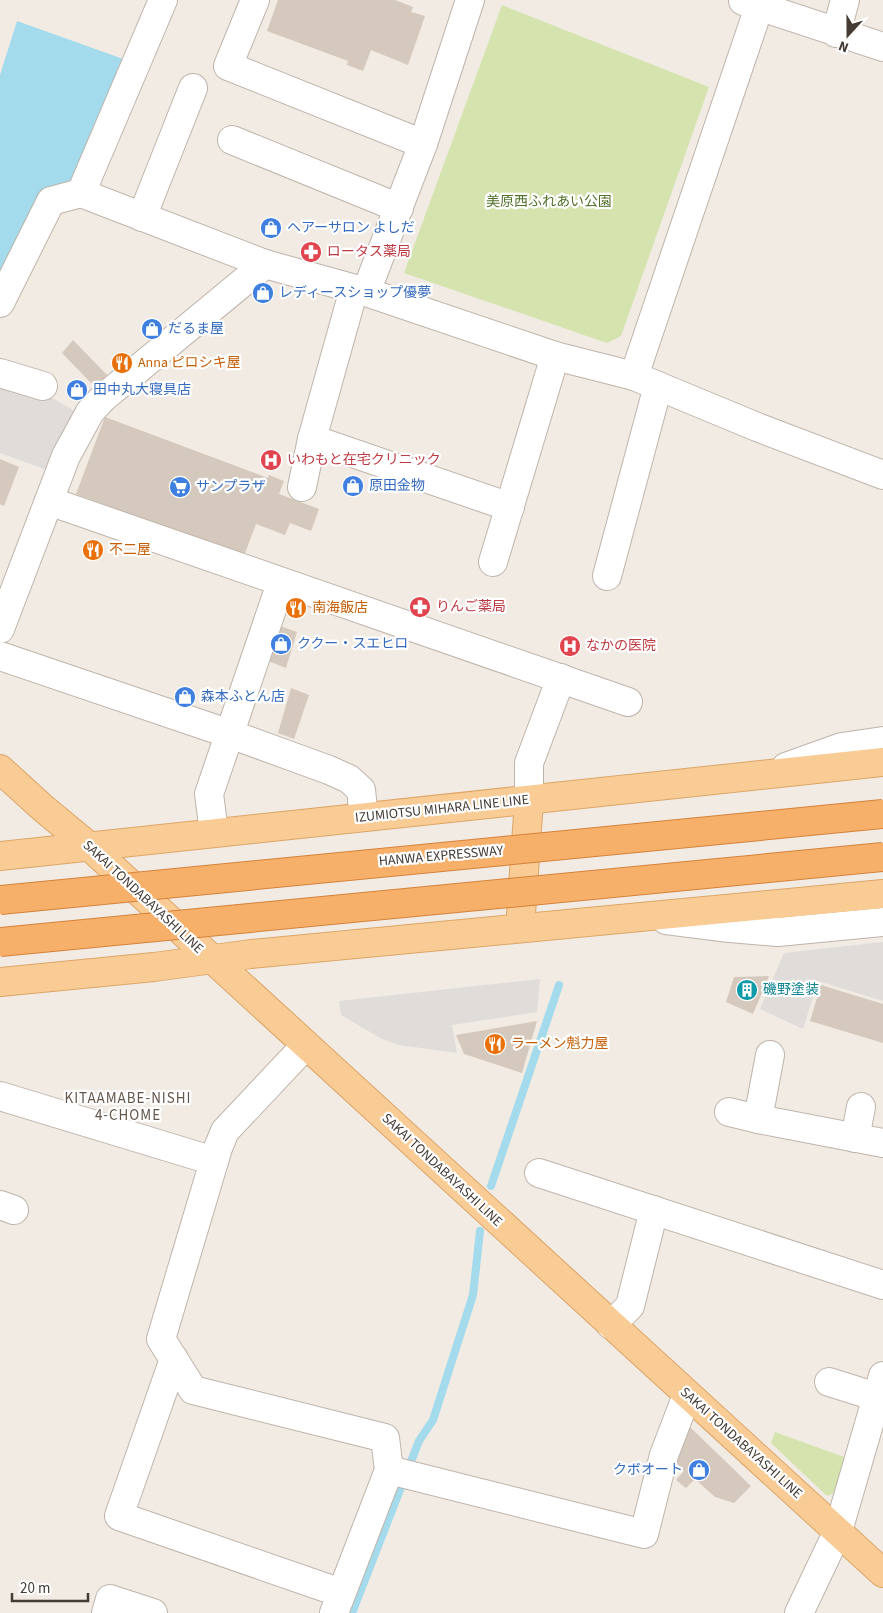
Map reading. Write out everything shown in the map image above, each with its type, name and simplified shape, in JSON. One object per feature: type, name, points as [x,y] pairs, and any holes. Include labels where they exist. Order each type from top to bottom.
[{"type":"highway","name":"HANWA EXPRESSWAY","points":[[0,900],[883,814]]},
{"type":"highway","points":[[0,942],[883,856]]},
{"type":"main road","name":"IZUMIOTSU MIHARA LINE LINE","points":[[0,856],[883,762]]},
{"type":"main road","name":"SAKAI TONDABAYASHI LINE","points":[[0,769],[90,847],[883,1573]]},
{"type":"main road","points":[[520,928],[529,800]]},
{"type":"main road","points":[[0,982],[520,928],[883,894]]},
{"type":"street","points":[[81,194],[163,0]]},
{"type":"street","points":[[254,0],[228,66],[424,144]]},
{"type":"street","points":[[302,487],[312,438],[360,290],[399,208],[424,144],[470,0]]},
{"type":"street","points":[[836,33],[845,0]]},
{"type":"street","points":[[634,376],[750,3],[883,47]]},
{"type":"street","points":[[142,217],[193,88]]},
{"type":"street","points":[[232,140],[399,208]]},
{"type":"street","points":[[0,303],[51,201],[81,194],[265,264],[360,290],[555,356],[634,376],[757,427],[883,475]]},
{"type":"street","points":[[0,629],[66,456],[90,412],[103,398],[265,264]]},
{"type":"street","points":[[494,562],[555,356]]},
{"type":"street","points":[[0,373],[43,386]]},
{"type":"street","points":[[607,576],[658,386]]},
{"type":"street","points":[[312,438],[510,507]]},
{"type":"street","points":[[49,501],[628,702]]},
{"type":"street","points":[[214,832],[209,794],[281,583]]},
{"type":"street","points":[[0,656],[230,734],[350,779],[361,790],[364,817]]},
{"type":"street","points":[[529,800],[529,763],[561,678]]},
{"type":"street","points":[[763,775],[842,747],[883,741]]},
{"type":"street","points":[[642,916],[730,928],[778,932],[883,922]]},
{"type":"street","points":[[174,1359],[119,1516],[338,1603],[388,1470],[385,1438],[193,1390],[162,1339],[214,1161],[225,1131],[306,1044]]},
{"type":"street","points":[[758,1119],[770,1055]]},
{"type":"street","points":[[0,1096],[214,1161]]},
{"type":"street","points":[[855,1138],[861,1107]]},
{"type":"street","points":[[730,1112],[883,1143]]},
{"type":"street","points":[[538,1173],[883,1285]]},
{"type":"street","points":[[611,1325],[630,1306],[654,1210]]},
{"type":"street","points":[[798,1613],[838,1531],[880,1387],[830,1382]]},
{"type":"street","points":[[388,1470],[644,1534],[664,1454],[687,1395]]},
{"type":"street","points":[[106,1613],[110,1599],[153,1613]]},
{"type":"green space","name":"美原西ふれあい公園","points":[[502,5],[709,87],[621,336],[607,343],[404,273]]},
{"type":"green space","points":[[775,1432],[847,1458],[836,1492],[827,1496],[771,1443]]},
{"type":"shaded area","points":[[0,380],[48,395],[79,414],[58,441],[47,470],[0,453]]},
{"type":"shaded area","points":[[883,942],[883,1001],[818,981],[803,1029],[760,1009],[784,953]]},
{"type":"shaded area","points":[[540,979],[537,1012],[452,1025],[457,1053],[399,1045],[382,1039],[341,1015],[339,1001]]},
{"type":"water","points":[[17,21],[126,60],[71,187],[0,278],[0,75]]},
{"type":"building","points":[[278,0],[395,0],[413,7],[411,12],[425,16],[408,65],[371,50],[363,71],[347,65],[348,61],[267,31]]},
{"type":"building","points":[[73,340],[107,375],[95,387],[62,353]]},
{"type":"building","name":"サンプラザ","points":[[105,417],[268,478],[269,475],[284,481],[279,494],[319,509],[311,531],[290,523],[285,535],[256,524],[244,556],[76,494]]},
{"type":"building","points":[[0,459],[19,467],[4,506],[0,504]]},
{"type":"building","points":[[277,625],[297,632],[286,668],[266,660]]},
{"type":"building","points":[[291,688],[309,695],[294,739],[278,733]]},
{"type":"building","name":"磯野塗装","points":[[769,976],[753,1014],[726,1002],[734,977]]},
{"type":"building","points":[[821,985],[883,1004],[883,1043],[810,1021]]},
{"type":"building","name":"ラーメン魁力屋","points":[[537,1021],[522,1073],[464,1054],[456,1035]]},
{"type":"building","points":[[690,1427],[751,1486],[734,1503],[715,1497],[695,1479],[686,1488],[676,1480],[684,1471],[674,1461],[680,1438]]},
{"type":"waterway","points":[[491,1186],[559,985]]},
{"type":"waterway","points":[[352,1613],[419,1441],[433,1420],[473,1295],[480,1231]]},
{"type":"place","name":"ヘアーサロン よしだ","points":[[271,228]]},
{"type":"place","name":"ロータス薬局","points":[[311,252]]},
{"type":"place","name":"レディースショップ優夢","points":[[263,293]]},
{"type":"place","name":"だるま屋","points":[[152,329]]},
{"type":"place","name":"Anna ピロシキ屋","points":[[122,363]]},
{"type":"place","name":"田中丸大寝具店","points":[[77,390]]},
{"type":"place","name":"いわもと在宅クリニック","points":[[271,460]]},
{"type":"place","name":"原田金物","points":[[353,486]]},
{"type":"place","name":"サンプラザ","points":[[180,487]]},
{"type":"place","name":"不二屋","points":[[93,550]]},
{"type":"place","name":"りんご薬局","points":[[420,607]]},
{"type":"place","name":"南海飯店","points":[[296,608]]},
{"type":"place","name":"ククー・スエヒロ","points":[[281,644]]},
{"type":"place","name":"なかの医院","points":[[570,646]]},
{"type":"place","name":"森本ふとん店","points":[[185,697]]},
{"type":"place","name":"磯野塗装","points":[[747,990]]},
{"type":"place","name":"ラーメン魁力屋","points":[[495,1044]]},
{"type":"place","name":"クボオート","points":[[699,1470]]},
{"type":"district","name":"KITAAMABE-NISHI 4-CHOME","points":[[128,1106]]}]
